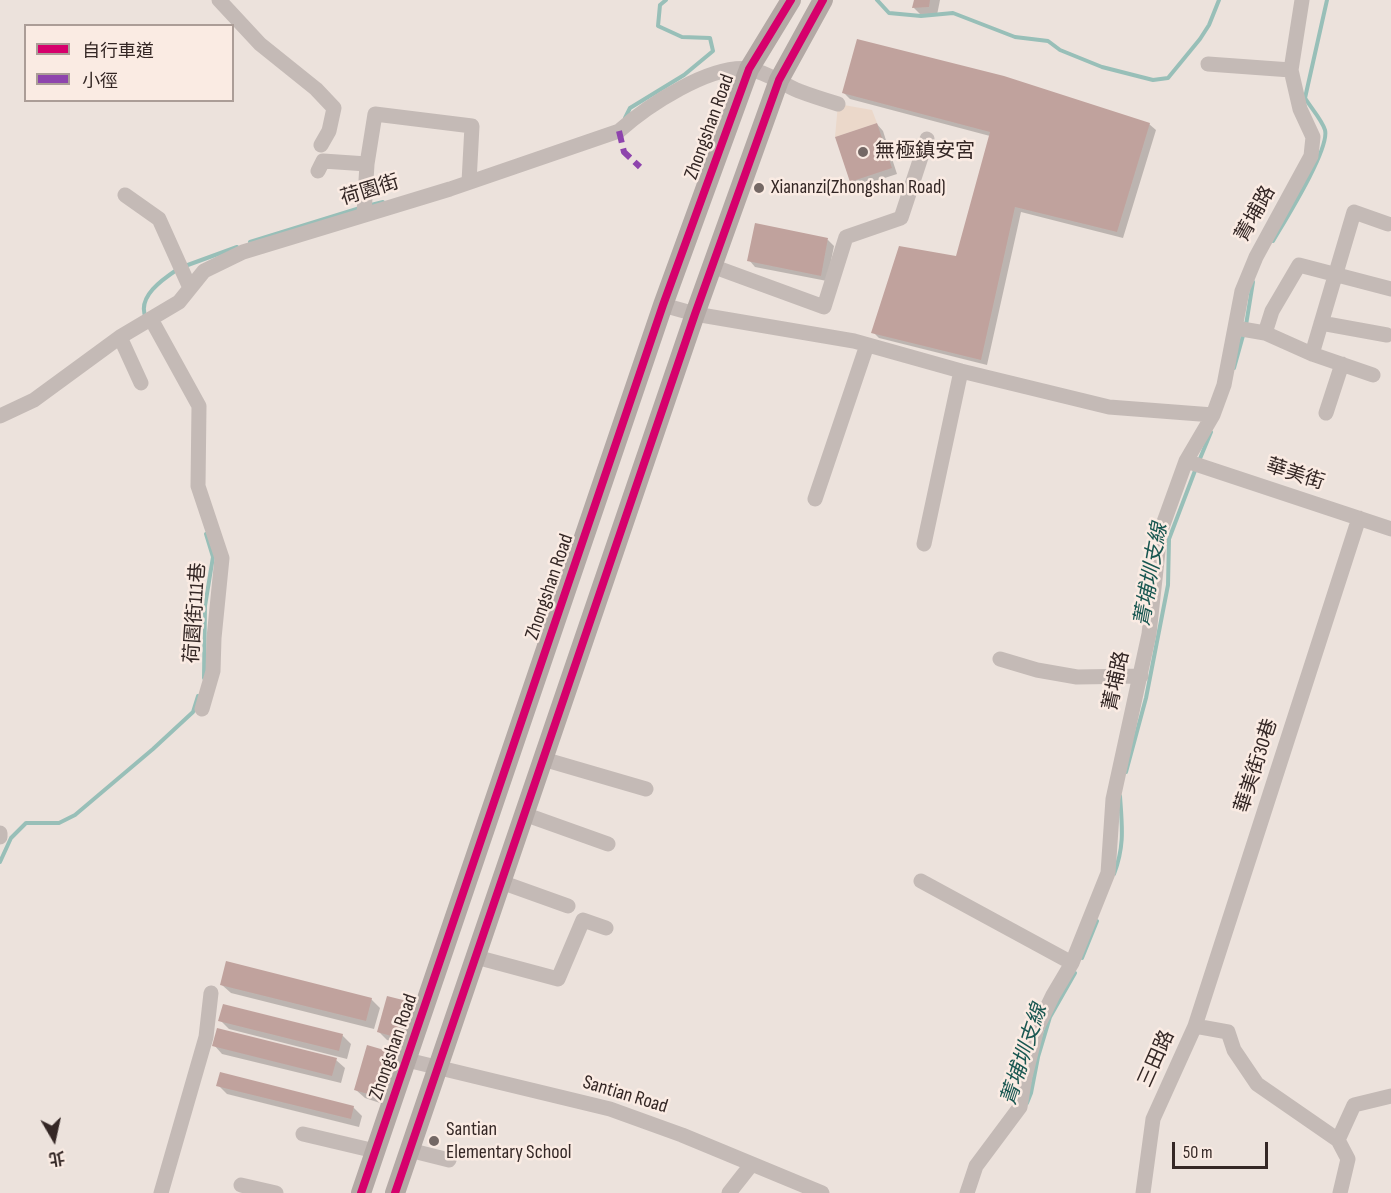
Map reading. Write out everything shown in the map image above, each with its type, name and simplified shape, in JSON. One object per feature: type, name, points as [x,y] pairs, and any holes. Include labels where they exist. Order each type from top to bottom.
[{"type":"main road","name":"Zhongshan Road","points":[[361,1193],[663,305],[749,69],[791,0]]},
{"type":"main road","points":[[395,1193],[694,314],[778,80],[823,0]]},
{"type":"street","points":[[219,0],[260,44],[316,89],[334,108],[329,131],[321,144]]},
{"type":"street","name":"菁埔路","points":[[967,1193],[976,1166],[1020,1107],[1037,1028],[1072,963],[1108,873],[1113,799],[1149,634],[1160,532],[1186,461],[1213,414],[1224,385],[1242,291],[1256,257],[1311,156],[1313,137],[1300,109],[1291,70],[1302,0]]},
{"type":"street","points":[[1208,64],[1291,70]]},
{"type":"street","name":"荷園街","points":[[0,416],[34,400],[120,337],[179,302],[204,272],[243,252],[469,182],[619,131],[639,113],[686,86],[722,70],[749,69],[797,90],[838,104]]},
{"type":"street","points":[[364,214],[367,164],[375,114],[472,126],[469,182]]},
{"type":"street","points":[[712,266],[824,307],[846,237],[900,218],[927,139]]},
{"type":"street","points":[[318,171],[323,161],[367,164]]},
{"type":"street","points":[[125,195],[159,219],[190,288]]},
{"type":"street","points":[[1312,354],[1354,212],[1388,224]]},
{"type":"street","points":[[1265,333],[1272,311],[1299,265],[1391,289]]},
{"type":"street","points":[[663,305],[694,314],[854,341],[961,371],[1109,406],[1213,414]]},
{"type":"street","name":"荷園街111巷","points":[[151,319],[199,406],[198,486],[222,558],[213,671],[202,709]]},
{"type":"street","points":[[1321,323],[1387,335]]},
{"type":"street","points":[[1236,328],[1265,333],[1312,354],[1373,375]]},
{"type":"street","points":[[120,337],[141,383]]},
{"type":"street","points":[[815,499],[867,345]]},
{"type":"street","points":[[1326,413],[1342,364]]},
{"type":"street","points":[[924,544],[961,371]]},
{"type":"street","name":"華美街","points":[[1186,461],[1391,529]]},
{"type":"street","name":"華美街30巷","points":[[1195,1026],[1359,518]]},
{"type":"street","points":[[999,658],[1037,670],[1077,677],[1141,676]]},
{"type":"street","points":[[543,759],[646,789]]},
{"type":"street","points":[[524,814],[608,844]]},
{"type":"street","points":[[921,881],[1072,963]]},
{"type":"street","points":[[501,882],[568,906]]},
{"type":"street","points":[[476,957],[558,979],[583,920],[606,928]]},
{"type":"street","points":[[161,1193],[206,1037],[211,993]]},
{"type":"street","name":"三田路","points":[[1143,1193],[1153,1119],[1195,1026],[1228,1032],[1234,1050],[1257,1084],[1338,1140]]},
{"type":"street","name":"Santian Road","points":[[407,1060],[610,1109],[682,1135],[822,1193]]},
{"type":"street","points":[[1340,1193],[1348,1159],[1338,1140],[1354,1105],[1391,1096]]},
{"type":"street","points":[[303,1134],[375,1151]]},
{"type":"street","points":[[409,1150],[449,1160]]},
{"type":"street","points":[[729,1193],[751,1165]]},
{"type":"street","points":[[240,1185],[276,1193]]},
{"type":"shaded area","points":[[838,104],[872,110],[877,123],[835,137]]},
{"type":"building","points":[[914,0],[930,0],[929,7],[912,8]]},
{"type":"building","points":[[857,39],[1004,76],[1150,123],[1117,232],[1015,207],[981,360],[871,333],[899,246],[956,256],[990,132],[842,93]]},
{"type":"building","name":"無極鎮安宮","points":[[877,123],[892,168],[850,182],[835,137]]},
{"type":"building","points":[[755,223],[828,238],[821,276],[747,261]]},
{"type":"building","points":[[226,961],[372,998],[366,1021],[220,985]]},
{"type":"building","points":[[387,996],[407,1001],[395,1037],[377,1032]]},
{"type":"building","points":[[223,1004],[343,1034],[339,1051],[218,1021]]},
{"type":"building","points":[[217,1028],[337,1058],[332,1076],[212,1046]]},
{"type":"building","points":[[367,1045],[391,1052],[375,1096],[354,1090]]},
{"type":"building","points":[[220,1072],[354,1106],[351,1119],[216,1086]]},
{"type":"waterway","points":[[625,118],[630,108],[684,75],[713,51],[710,38],[682,37],[658,26],[660,5],[666,0]]},
{"type":"waterway","points":[[877,0],[889,13],[921,16],[953,13],[1015,37],[1048,41],[1060,50],[1102,67],[1153,80],[1168,78],[1200,39],[1209,25],[1219,0]]},
{"type":"waterway","name":"菁埔圳支線","points":[[1273,241],[1305,186],[1321,153],[1325,139],[1324,126],[1305,98],[1327,0]]},
{"type":"waterway","points":[[367,206],[383,202]]},
{"type":"waterway","points":[[250,242],[360,208]]},
{"type":"waterway","points":[[185,266],[237,247]]},
{"type":"waterway","points":[[146,318],[144,310],[148,296],[159,283],[178,269]]},
{"type":"waterway","name":"菁埔圳支線","points":[[1246,325],[1253,282]]},
{"type":"waterway","name":"菁埔圳支線","points":[[1234,368],[1244,332]]},
{"type":"waterway","name":"菁埔圳支線","points":[[1199,461],[1211,432]]},
{"type":"waterway","name":"菁埔圳支線","points":[[1126,772],[1146,698],[1168,585],[1169,539],[1196,468]]},
{"type":"waterway","points":[[204,678],[205,606],[213,557],[206,534]]},
{"type":"waterway","points":[[0,862],[11,838],[26,823],[59,823],[75,815],[193,712],[198,696]]},
{"type":"waterway","name":"菁埔圳支線","points":[[1114,874],[1121,844],[1120,796]]},
{"type":"waterway","name":"菁埔圳支線","points":[[1082,958],[1097,921]]},
{"type":"waterway","name":"菁埔圳支線","points":[[1027,1103],[1050,1017],[1075,973]]},
{"type":"marked path","points":[[619,131],[624,152],[640,167]]},
{"type":"cycle path","points":[[361,1193],[663,305],[749,69],[791,0]]},
{"type":"cycle path","points":[[395,1193],[695,314],[779,80],[823,0]]},
{"type":"place","name":"無極鎮安宮","points":[[863,152]]},
{"type":"place","name":"Xiananzi(Zhongshan Road)","points":[[759,188]]},
{"type":"place","name":"Santian Elementary School","points":[[434,1141]]}]
